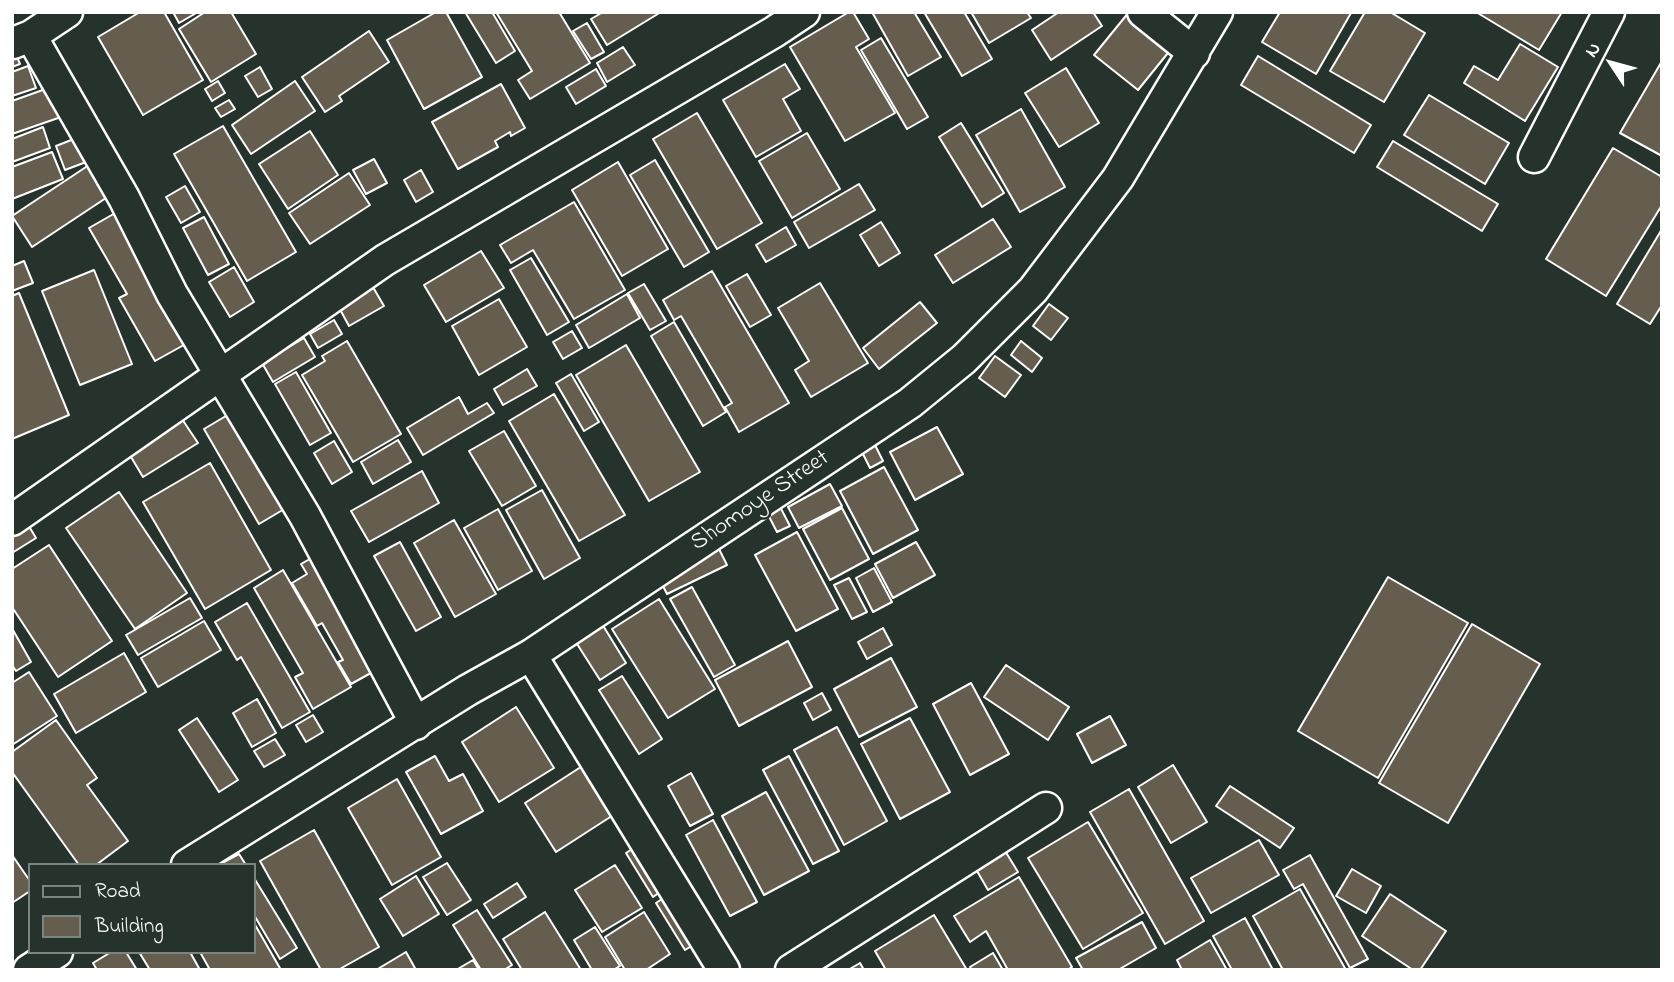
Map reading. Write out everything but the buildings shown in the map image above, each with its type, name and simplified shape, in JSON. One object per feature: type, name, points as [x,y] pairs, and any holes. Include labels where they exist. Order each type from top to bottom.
[{"type":"street","points":[[67,12],[22,39],[124,198],[172,294],[305,516],[416,724]]},
{"type":"street","points":[[12,520],[385,260],[763,39],[804,12]]},
{"type":"street","points":[[1143,12],[1194,52]]},
{"type":"street","name":"Shomoye Street","points":[[190,863],[468,690],[531,655],[910,402],[964,359],[1033,290],[1118,178],[1217,12]]},
{"type":"street","points":[[1534,156],[1609,12]]},
{"type":"street","points":[[531,655],[724,970]]},
{"type":"street","points":[[791,970],[1046,808]]}]
